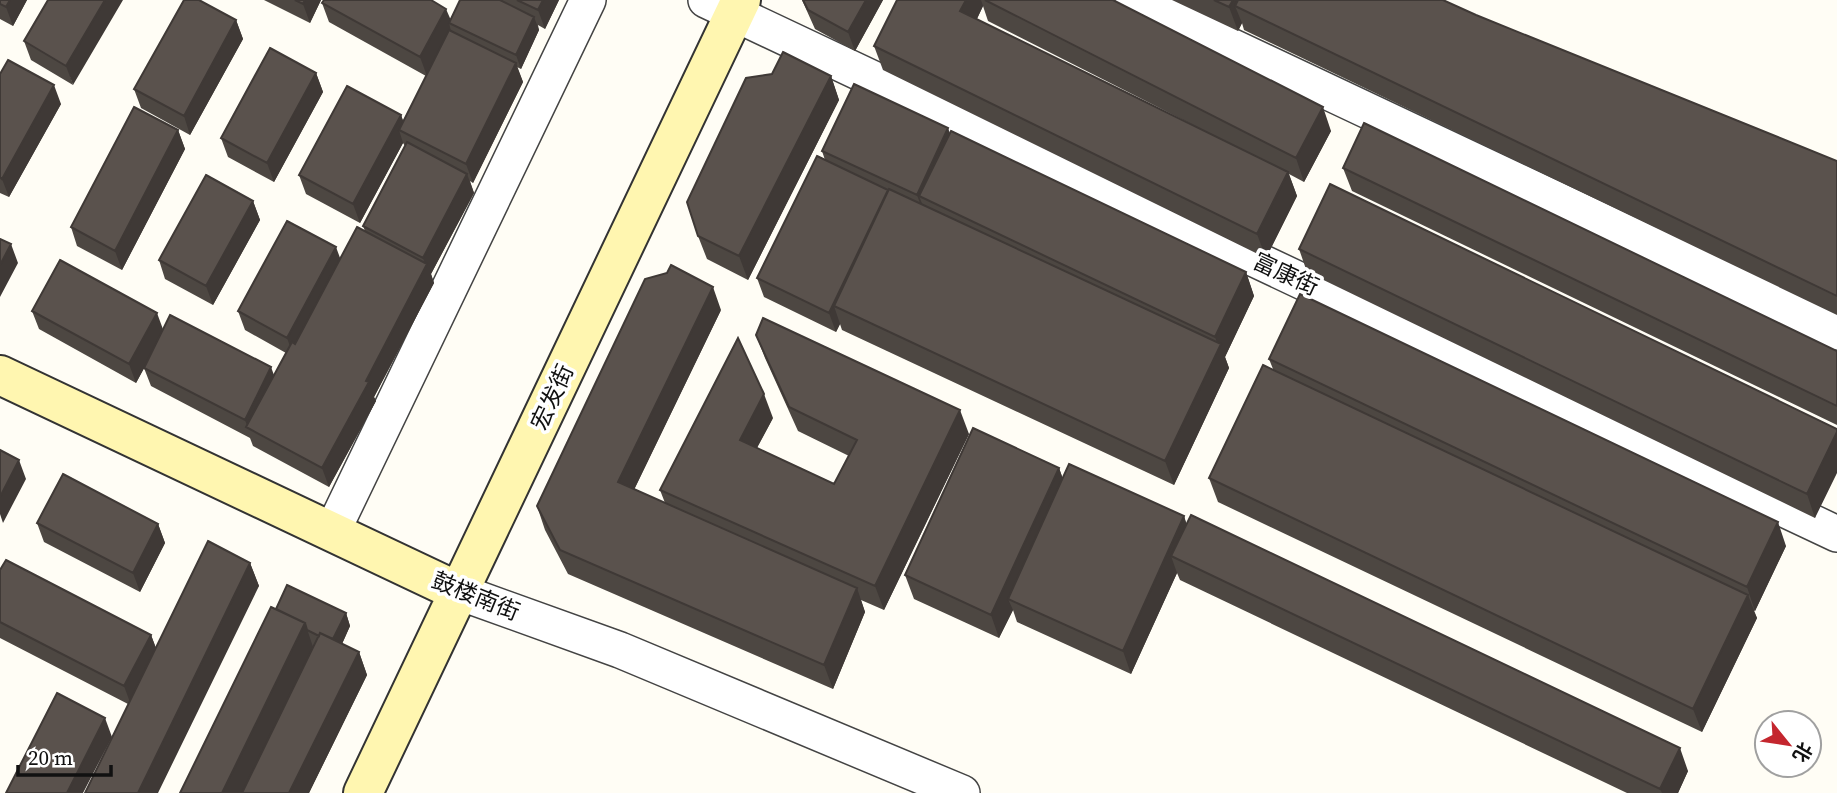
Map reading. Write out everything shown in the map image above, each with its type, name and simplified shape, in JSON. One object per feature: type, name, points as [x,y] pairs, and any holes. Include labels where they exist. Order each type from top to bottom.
[{"type":"street","points":[[332,532],[588,0]]},
{"type":"street","points":[[1133,0],[1837,332]]},
{"type":"street","name":"富康街","points":[[727,4],[1837,534]]},
{"type":"street","name":"宏发街","points":[[363,793],[459,592],[727,4]]},
{"type":"street","name":"鼓楼南街","points":[[0,375],[459,592],[620,650],[962,793]]},
{"type":"building","points":[[0,0],[10,0],[6,7],[0,4]]},
{"type":"building","points":[[48,0],[105,0],[66,66],[24,41]]},
{"type":"building","points":[[184,0],[199,0],[236,20],[184,116],[134,89]]},
{"type":"building","points":[[324,0],[431,0],[446,9],[420,57],[322,3]]},
{"type":"building","points":[[460,0],[500,0],[534,17],[516,55],[449,23]]},
{"type":"building","points":[[517,0],[543,0],[538,10]]},
{"type":"building","points":[[803,0],[866,0],[848,32],[808,10]]},
{"type":"building","points":[[897,0],[966,0],[960,11],[1288,172],[1257,234],[874,46]]},
{"type":"building","points":[[985,0],[1113,0],[1323,107],[1296,158]]},
{"type":"building","points":[[1214,0],[1233,0],[1229,7]]},
{"type":"building","points":[[1238,0],[1443,0],[1837,161],[1837,296],[1235,6]]},
{"type":"building","points":[[449,30],[516,63],[466,164],[399,130]]},
{"type":"building","points":[[270,48],[316,73],[267,163],[221,138]]},
{"type":"building","points":[[783,52],[831,76],[739,256],[698,236],[687,202],[746,78],[772,74]]},
{"type":"building","points":[[8,60],[54,85],[2,179],[0,74]]},
{"type":"building","points":[[854,84],[948,128],[917,195],[822,151]]},
{"type":"building","points":[[347,86],[401,115],[353,204],[299,175]]},
{"type":"building","points":[[134,107],[178,130],[115,251],[71,227]]},
{"type":"building","points":[[1364,123],[1837,351],[1837,406],[1343,168]]},
{"type":"building","points":[[951,131],[1246,272],[1215,337],[919,196]]},
{"type":"building","points":[[407,142],[467,174],[423,258],[363,226]]},
{"type":"building","points":[[817,156],[888,190],[829,313],[757,278]]},
{"type":"building","points":[[206,175],[253,201],[206,286],[159,260]]},
{"type":"building","points":[[1330,184],[1837,429],[1807,494],[1299,249]]},
{"type":"building","points":[[889,189],[1221,344],[1165,461],[834,306]]},
{"type":"building","points":[[287,221],[336,247],[287,338],[238,311]]},
{"type":"building","points":[[357,227],[427,264],[366,381],[369,382],[322,468],[246,427],[292,342],[295,344]]},
{"type":"building","points":[[0,239],[11,244],[0,265]]},
{"type":"building","points":[[60,260],[157,313],[129,364],[32,311]]},
{"type":"building","points":[[671,265],[713,287],[618,482],[857,588],[824,665],[560,550],[537,506],[645,279],[667,273]]},
{"type":"building","points":[[1300,294],[1778,522],[1747,587],[1269,359]]},
{"type":"building","points":[[170,315],[271,367],[245,420],[144,368]]},
{"type":"building","points":[[763,318],[960,410],[875,586],[660,490],[738,338],[764,394],[740,440],[834,484],[857,440],[789,407],[756,335]]},
{"type":"building","points":[[1263,365],[1748,595],[1693,709],[1209,478]]},
{"type":"building","points":[[973,428],[1059,468],[991,615],[905,575]]},
{"type":"building","points":[[0,450],[19,460],[0,497]]},
{"type":"building","points":[[1069,464],[1184,516],[1123,651],[1008,599]]},
{"type":"building","points":[[63,474],[158,524],[133,573],[37,523]]},
{"type":"building","points":[[1191,515],[1680,748],[1660,789],[1171,556]]},
{"type":"building","points":[[208,541],[250,563],[138,793],[85,793]]},
{"type":"building","points":[[6,560],[151,635],[124,686],[0,622],[0,570]]},
{"type":"building","points":[[287,585],[346,613],[333,639],[307,630],[305,623],[276,609]]},
{"type":"building","points":[[271,607],[305,623],[222,793],[180,793]]},
{"type":"building","points":[[320,633],[359,652],[289,793],[242,793]]},
{"type":"building","points":[[57,693],[105,718],[67,793],[6,793]]}]
